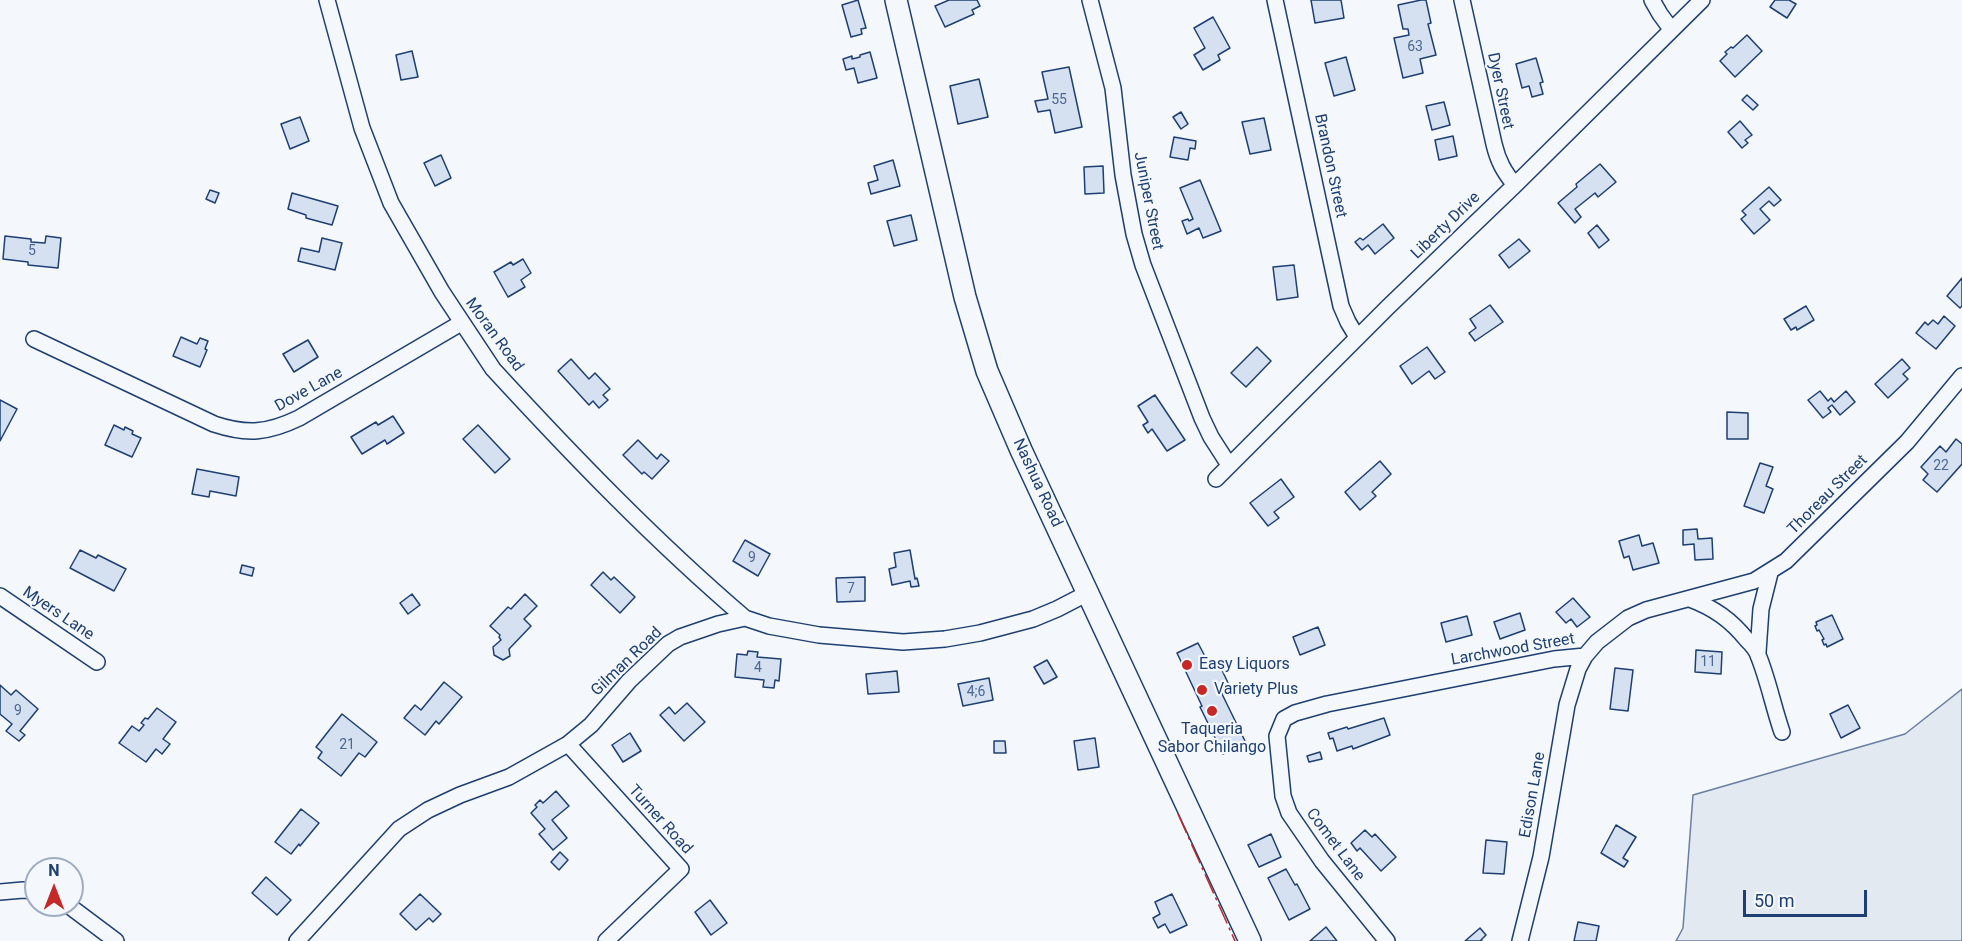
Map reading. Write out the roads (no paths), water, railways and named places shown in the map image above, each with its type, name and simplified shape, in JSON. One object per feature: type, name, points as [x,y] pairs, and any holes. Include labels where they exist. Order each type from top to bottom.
[{"type":"main road","name":"Nashua Road","points":[[896,0],[954,258],[987,371],[1021,450],[1250,941]]},
{"type":"street","name":"Moran Road","points":[[327,0],[355,105],[376,167],[391,203],[461,323],[493,369],[611,495],[706,585],[746,618]]},
{"type":"street","name":"Juniper Street","points":[[1090,0],[1113,88],[1128,206],[1143,265],[1202,418],[1229,465]]},
{"type":"street","name":"Brandon Street","points":[[1275,0],[1341,306],[1357,337]]},
{"type":"street","name":"Dyer Street","points":[[1462,0],[1498,161],[1505,174],[1515,185]]},
{"type":"street","points":[[1652,0],[1671,29]]},
{"type":"street","name":"Liberty Drive","points":[[1216,478],[1702,0]]},
{"type":"street","name":"Dove Lane","points":[[34,339],[214,424],[252,432],[273,429],[299,418],[461,323]]},
{"type":"street","name":"Thoreau Street","points":[[1690,599],[1754,581],[1770,573],[1800,549],[1907,442],[1962,376]]},
{"type":"street","points":[[1770,573],[1761,609],[1758,652],[1772,705],[1782,732]]},
{"type":"street","points":[[746,618],[769,626],[819,635],[903,642],[924,641],[980,633],[1034,619],[1088,593]]},
{"type":"street","name":"Myers Lane","points":[[0,596],[97,662]]},
{"type":"street","points":[[1690,599],[1724,615],[1758,652]]},
{"type":"street","name":"Larchwood Street","points":[[1281,724],[1289,715],[1327,704],[1554,659],[1585,656],[1597,642],[1628,618],[1646,610],[1690,599]]},
{"type":"street","name":"Gilman Road","points":[[297,941],[390,838],[411,820],[460,795],[509,777],[568,744],[591,725],[629,681],[668,644],[694,631],[746,618]]},
{"type":"street","name":"Edison Lane","points":[[1520,941],[1541,857],[1567,705],[1578,669],[1585,656]]},
{"type":"street","name":"Comet Lane","points":[[1281,724],[1277,736],[1283,796],[1289,813],[1322,861],[1388,941]]},
{"type":"street","name":"Turner Road","points":[[568,744],[681,869],[606,941]]},
{"type":"street","points":[[0,892],[24,890]]},
{"type":"street","points":[[84,917],[116,941]]},
{"type":"place","name":"Easy Liquors","points":[[1187,665]]},
{"type":"place","name":"Variety Plus","points":[[1202,690]]},
{"type":"place","name":"Taqueria Sabor Chilango","points":[[1212,711]]}]
